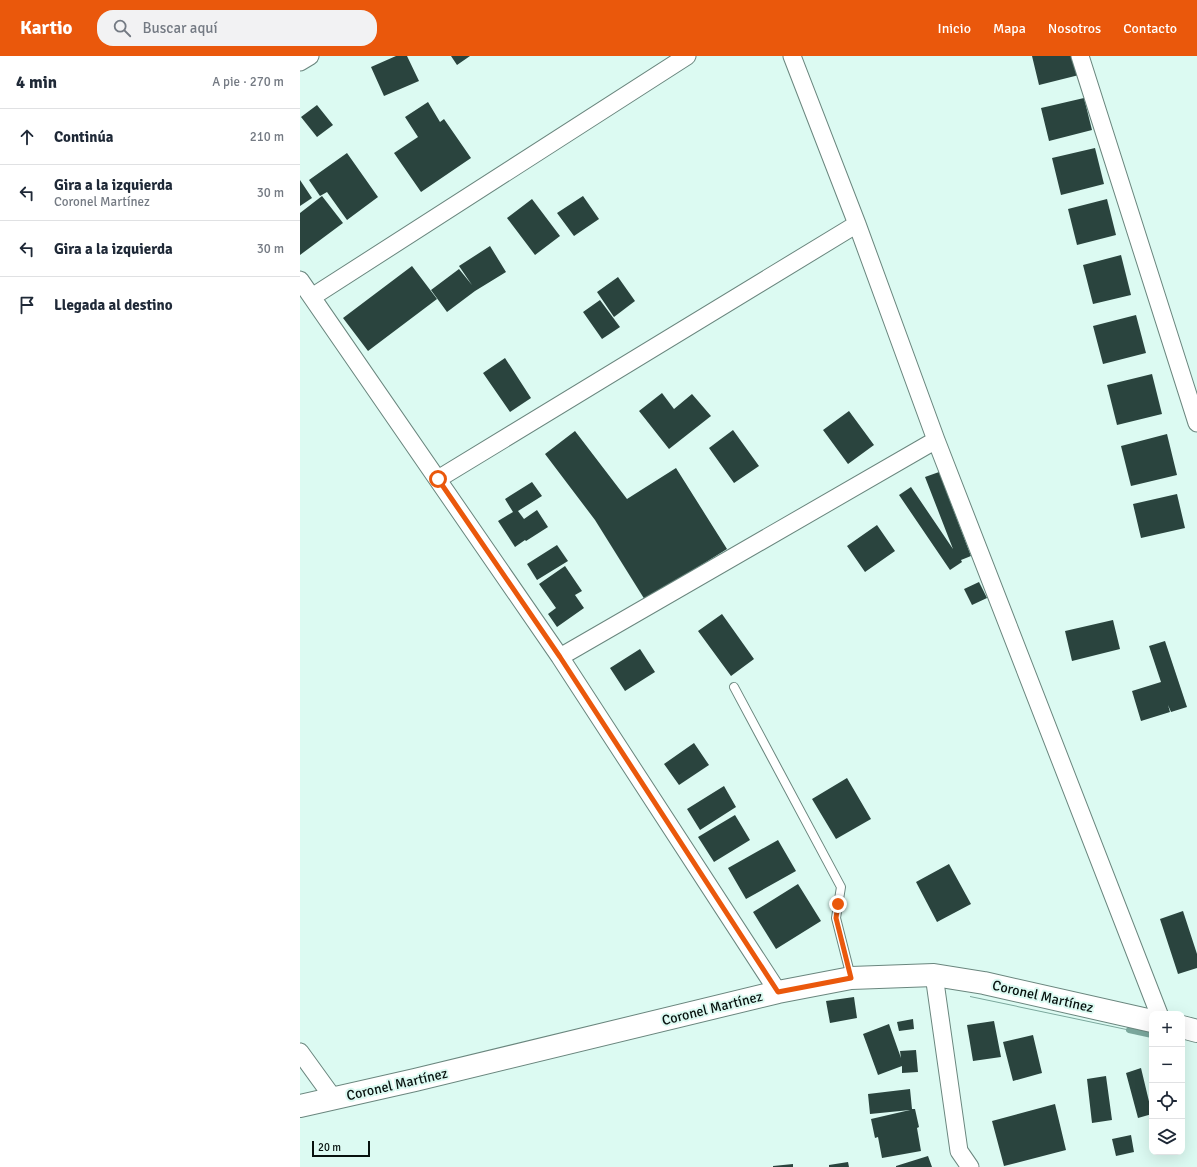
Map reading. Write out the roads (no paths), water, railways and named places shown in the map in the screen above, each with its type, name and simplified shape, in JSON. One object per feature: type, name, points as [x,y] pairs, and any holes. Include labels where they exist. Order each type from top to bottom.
[{"type":"main road","name":"Coronel Martínez","points":[[300,1106],[778,992],[851,978],[934,975],[984,983],[1149,1020]]},
{"type":"main road","points":[[1185,1028],[1197,1031]]},
{"type":"street","points":[[300,62],[310,56]]},
{"type":"street","points":[[312,297],[687,56]]},
{"type":"street","points":[[792,56],[857,224],[936,440],[1158,1011]]},
{"type":"street","points":[[1080,56],[1197,423]]},
{"type":"street","points":[[438,479],[857,224]]},
{"type":"street","points":[[300,280],[560,657],[778,992]]},
{"type":"street","points":[[560,657],[936,440]]},
{"type":"street","points":[[934,975],[959,1151],[954,1167]]},
{"type":"street","points":[[300,1052],[334,1099]]},
{"type":"street","points":[[959,1151],[970,1167]]},
{"type":"lane","points":[[734,687],[841,887],[836,918],[851,978]]},
{"type":"waterway","points":[[1129,1030],[1149,1034]]}]
